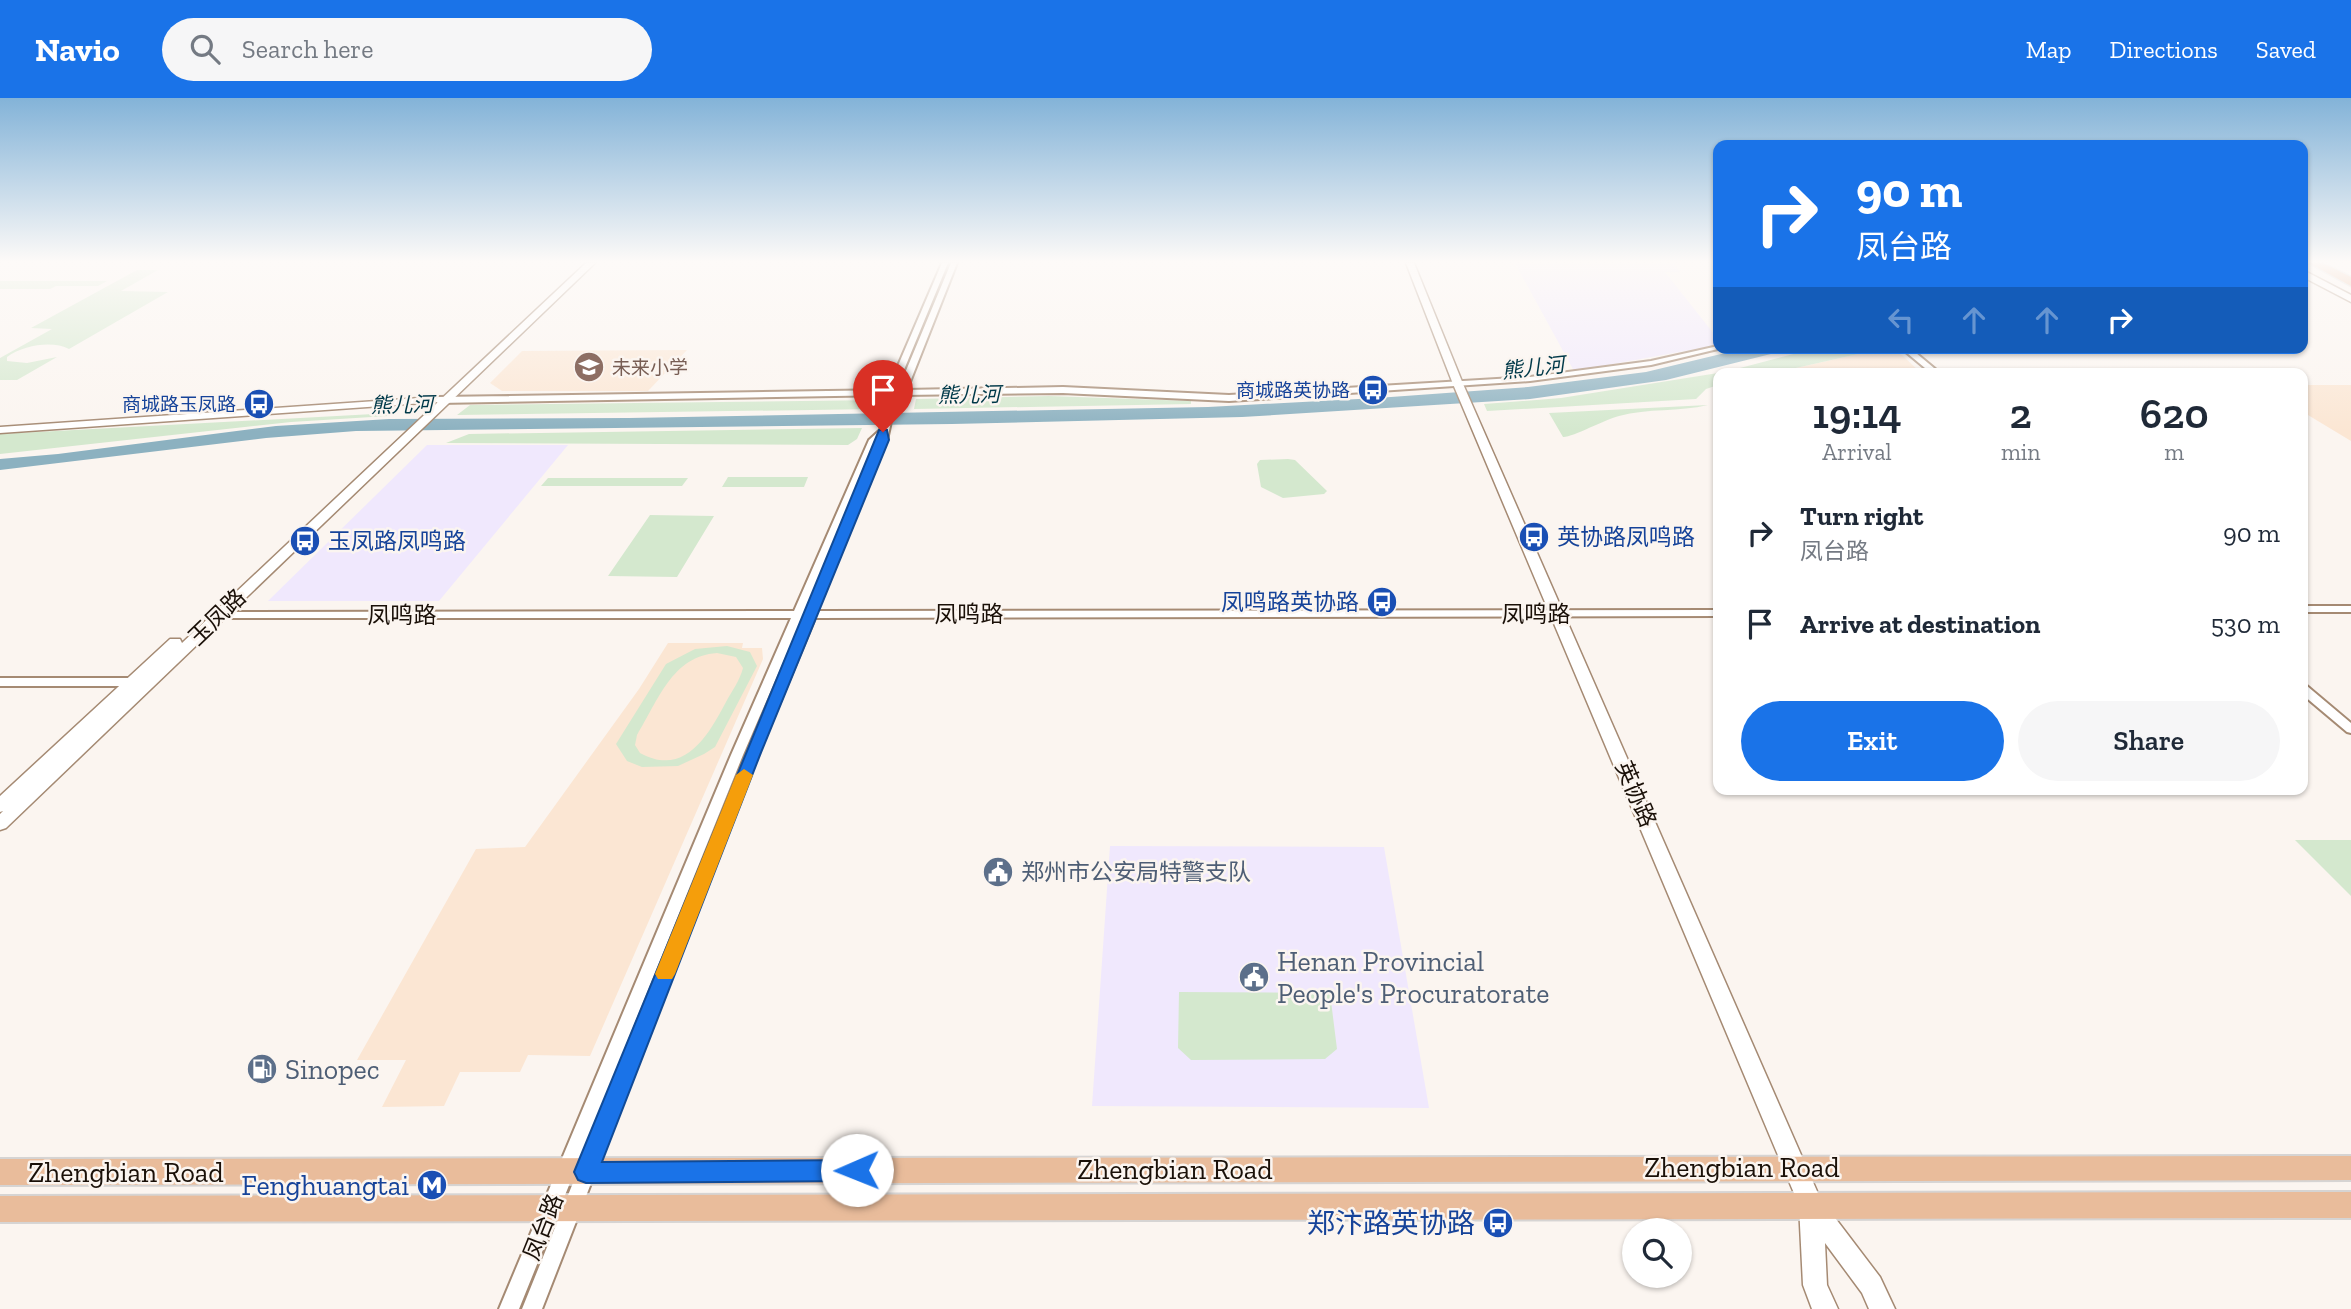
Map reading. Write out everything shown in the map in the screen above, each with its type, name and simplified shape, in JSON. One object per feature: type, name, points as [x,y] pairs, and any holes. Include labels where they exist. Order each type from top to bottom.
[{"type":"main road","name":"Zhengbian Road","points":[[0,1172],[2351,1168]]},
{"type":"main road","name":"Zhengbian Road","points":[[0,1209],[2351,1205]]},
{"type":"street","points":[[434,406],[523,320]]},
{"type":"street","points":[[434,406],[529,320]]},
{"type":"street","points":[[898,393],[895,382],[921,320]]},
{"type":"street","points":[[898,393],[906,382],[931,320]]},
{"type":"street","points":[[1425,320],[1447,375],[1459,386]]},
{"type":"street","points":[[1433,320],[1459,386]]},
{"type":"street","points":[[0,428],[434,406],[898,393],[1063,390],[1217,398],[1459,386],[1530,379],[1628,366],[1713,349]]},
{"type":"street","points":[[1912,354],[1930,368]]},
{"type":"street","name":"英协路","points":[[1459,386],[1811,1205]]},
{"type":"street","name":"凤台路","points":[[509,1309],[561,1209],[804,615],[883,440],[883,432],[898,393]]},
{"type":"street","name":"玉凤路","points":[[0,806],[132,681],[434,406]]},
{"type":"street","name":"玉凤路","points":[[0,824],[400,437]]},
{"type":"street","points":[[2308,609],[2351,609]]},
{"type":"street","name":"凤鸣路","points":[[219,615],[1713,614]]},
{"type":"street","points":[[0,682],[132,681]]},
{"type":"street","points":[[2308,693],[2351,729]]},
{"type":"street","name":"凤台路","points":[[532,1309],[561,1209],[576,1172]]},
{"type":"street","points":[[1811,1205],[1815,1285],[1825,1309]]},
{"type":"street","points":[[1811,1205],[1871,1285],[1882,1309]]},
{"type":"shaded area","points":[[1546,320],[1703,320],[1713,333],[1713,346],[1574,371]]},
{"type":"shaded area","name":"未来小学","points":[[687,350],[648,391],[502,391],[490,383],[522,351]]},
{"type":"shaded area","points":[[1858,354],[1900,354],[1916,368],[1796,368]]},
{"type":"shaded area","points":[[2308,385],[2351,385],[2351,441],[2308,415]]},
{"type":"shaded area","points":[[427,445],[568,445],[439,601],[268,601]]},
{"type":"shaded area","points":[[668,643],[743,643],[742,648],[762,648],[763,659],[590,1056],[528,1055],[520,1072],[460,1072],[444,1106],[382,1107],[406,1060],[357,1060],[476,849],[525,847],[639,689]]},
{"type":"shaded area","name":"Henan Provincial People's Procuratorate","points":[[1110,846],[1384,847],[1429,1108],[1092,1106]]},
{"type":"green space","points":[[47,320],[120,320],[69,349],[56,345],[39,345],[14,353],[7,357],[7,361],[27,363],[57,357],[17,380],[0,380],[0,358],[52,329],[31,328]]},
{"type":"green space","points":[[1793,354],[1858,354],[1796,368],[1740,368]]},
{"type":"green space","points":[[1713,374],[1713,387],[1706,389],[1696,399],[1487,411],[1484,404],[1561,398]]},
{"type":"green space","points":[[1049,396],[1191,401],[1191,404],[914,409],[916,399]]},
{"type":"green space","points":[[881,400],[877,409],[457,415],[470,405]]},
{"type":"green space","points":[[1708,405],[1630,414],[1563,437],[1549,413]]},
{"type":"green space","points":[[392,413],[388,416],[291,422],[0,454],[0,434]]},
{"type":"green space","points":[[862,428],[857,439],[848,445],[446,443],[469,434]]},
{"type":"green space","points":[[1260,460],[1295,460],[1327,491],[1324,494],[1283,498],[1261,487],[1257,464]]},
{"type":"green space","points":[[728,477],[808,477],[804,487],[722,487]]},
{"type":"green space","points":[[548,478],[688,478],[682,486],[541,486]]},
{"type":"green space","points":[[650,515],[714,516],[677,577],[608,576]]},
{"type":"green space","points":[[727,646],[750,652],[757,666],[715,747],[678,766],[642,767],[627,761],[616,744],[666,664],[695,649]],"holes":[[[717,653],[736,657],[743,668],[740,677],[712,727],[694,749],[670,760],[656,759],[640,753],[635,745],[637,735],[677,671],[702,656]]]},
{"type":"green space","points":[[2295,840],[2351,840],[2351,896]]},
{"type":"green space","points":[[1179,992],[1330,993],[1337,1049],[1325,1059],[1191,1060],[1178,1048]]},
{"type":"water","points":[[1721,354],[1771,354],[1666,380],[1530,399],[1242,417],[952,424],[356,431],[266,438],[0,470],[0,459],[276,426],[389,419],[629,418],[1208,407],[1528,387],[1646,372]]},
{"type":"slow traffic","points":[[665,974],[744,775]]},
{"type":"place","name":"未来小学","points":[[589,367]]},
{"type":"place","name":"商城路英协路","points":[[1373,390]]},
{"type":"place","name":"商城路玉凤路","points":[[259,404]]},
{"type":"place","name":"英协路凤鸣路","points":[[1534,537]]},
{"type":"place","name":"玉凤路凤鸣路","points":[[305,541]]},
{"type":"place","name":"凤鸣路英协路","points":[[1382,602]]},
{"type":"place","name":"郑州市公安局特警支队","points":[[998,872]]},
{"type":"place","name":"Henan Provincial People's Procuratorate","points":[[1254,977]]},
{"type":"place","name":"Sinopec","points":[[262,1069]]},
{"type":"place","name":"Fenghuangtai","points":[[432,1185]]},
{"type":"place","name":"郑汴路英协路","points":[[1498,1223]]},
{"type":"route","points":[[857,1170],[586,1172],[752,755],[883,440],[883,432]]},
{"type":"water label","name":"熊儿河","points":[[1533,368]]},
{"type":"water label","name":"熊儿河","points":[[969,395]]},
{"type":"water label","name":"熊儿河","points":[[402,405]]}]
